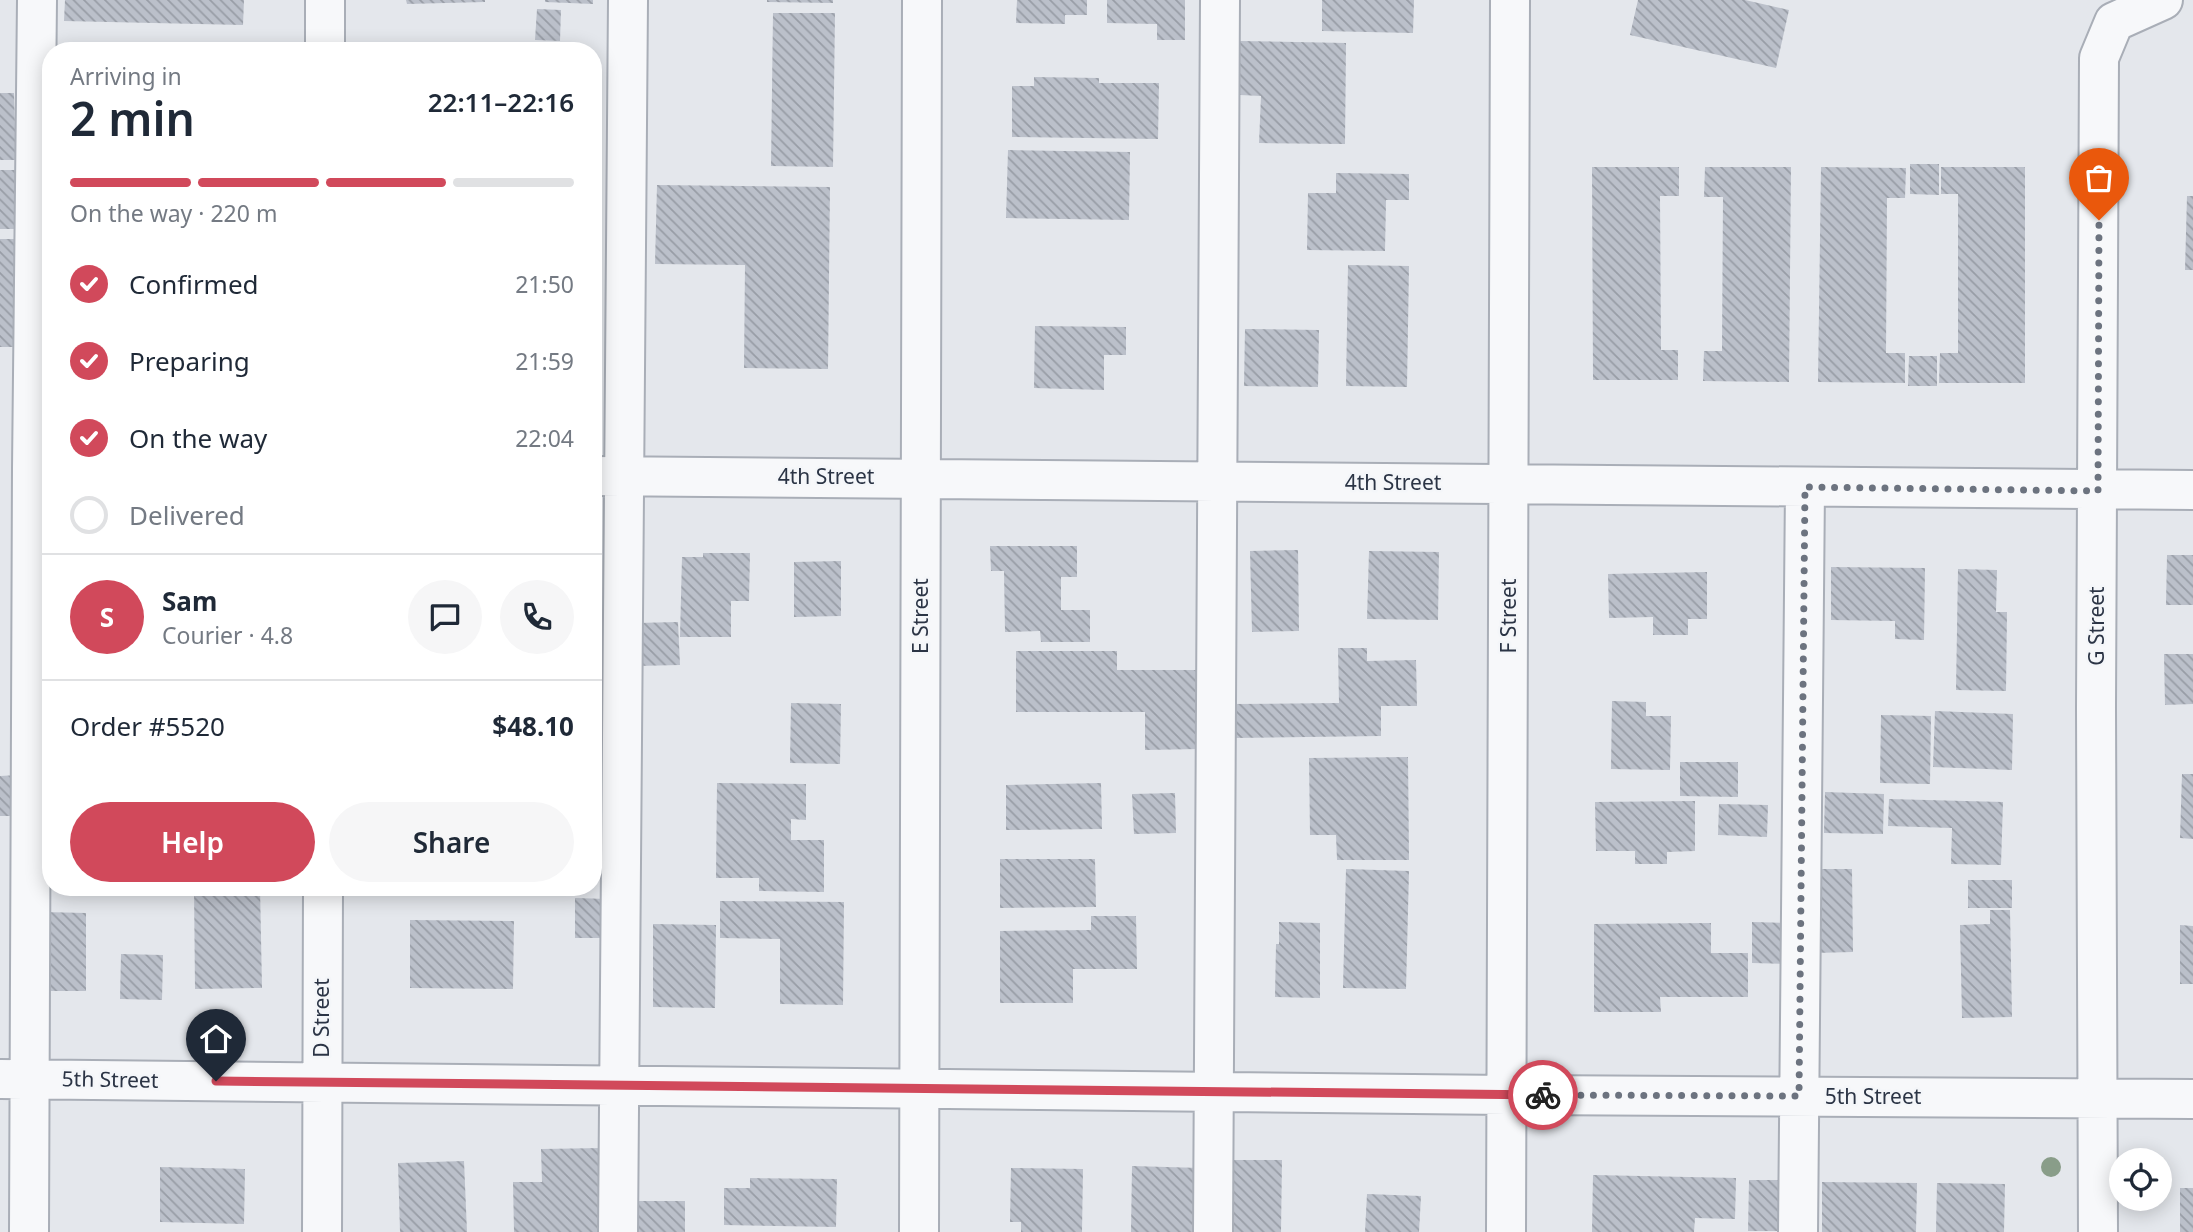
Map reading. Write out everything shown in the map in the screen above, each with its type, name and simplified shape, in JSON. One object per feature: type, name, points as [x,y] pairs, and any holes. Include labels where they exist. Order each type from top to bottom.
[{"type":"street","points":[[29,1232],[15,1079],[37,0]]},
{"type":"street","points":[[325,0],[325,42]]},
{"type":"street","points":[[618,1232],[619,1085],[609,476],[628,0]]},
{"type":"street","name":"E Street","points":[[919,1232],[922,0]]},
{"type":"street","points":[[1213,1232],[1220,0]]},
{"type":"street","name":"F Street","points":[[1506,1232],[1510,0]]},
{"type":"street","name":"G Street","points":[[2098,1232],[2099,58],[2114,22],[2163,0]]},
{"type":"street","name":"4th Street","points":[[609,476],[2193,490]]},
{"type":"street","points":[[1798,1232],[1805,487]]},
{"type":"street","name":"D Street","points":[[322,1232],[323,896]]},
{"type":"street","name":"5th Street","points":[[15,1079],[1507,1095],[2193,1098]]},
{"type":"building","points":[[65,0],[244,0],[243,25],[64,21]]},
{"type":"building","points":[[406,0],[485,0],[485,2],[407,4]]},
{"type":"building","points":[[593,0],[593,4],[545,2]]},
{"type":"building","points":[[833,0],[833,3],[767,2]]},
{"type":"building","points":[[1017,0],[1087,0],[1087,15],[1065,15],[1065,24],[1016,23]]},
{"type":"building","points":[[1107,0],[1185,0],[1185,40],[1157,40],[1157,24],[1107,23]]},
{"type":"building","points":[[1322,0],[1414,0],[1413,33],[1322,31]]},
{"type":"building","points":[[1638,0],[1745,0],[1789,10],[1776,68],[1630,35]]},
{"type":"building","points":[[537,9],[561,10],[560,41],[535,40]]},
{"type":"building","points":[[773,13],[835,13],[833,167],[771,166]]},
{"type":"building","points":[[1240,41],[1346,43],[1345,144],[1259,143],[1261,96],[1240,95]]},
{"type":"building","points":[[1034,77],[1099,78],[1099,83],[1159,83],[1158,139],[1012,137],[1012,86],[1034,86]]},
{"type":"building","points":[[0,93],[14,93],[16,160],[0,160]]},
{"type":"building","points":[[1008,150],[1130,152],[1129,220],[1006,218]]},
{"type":"building","points":[[1910,164],[1939,164],[1939,195],[1910,194]]},
{"type":"building","points":[[1592,167],[1679,167],[1679,196],[1660,196],[1661,350],[1678,350],[1678,380],[1593,380]]},
{"type":"building","points":[[1705,167],[1791,167],[1789,382],[1703,381],[1704,351],[1722,351],[1723,197],[1704,197]]},
{"type":"building","points":[[1821,167],[1906,168],[1905,198],[1887,198],[1886,353],[1905,353],[1905,383],[1818,382]]},
{"type":"building","points":[[1941,167],[2025,167],[2025,383],[1939,383],[1940,353],[1958,353],[1958,194],[1941,194]]},
{"type":"building","points":[[0,170],[15,170],[15,229],[0,229]]},
{"type":"building","points":[[1336,173],[1409,174],[1409,200],[1386,200],[1385,251],[1307,250],[1308,193],[1336,193]]},
{"type":"building","points":[[657,185],[830,187],[828,369],[744,368],[745,265],[655,264]]},
{"type":"building","points":[[2187,196],[2193,196],[2193,270],[2185,270]]},
{"type":"building","points":[[0,239],[21,239],[20,347],[0,347]]},
{"type":"building","points":[[1348,265],[1409,266],[1407,387],[1346,386]]},
{"type":"building","points":[[1035,326],[1126,327],[1126,355],[1104,355],[1104,390],[1034,388]]},
{"type":"building","points":[[1245,329],[1319,330],[1318,387],[1244,386]]},
{"type":"building","points":[[1909,356],[1937,356],[1937,386],[1908,386]]},
{"type":"building","points":[[990,546],[1077,546],[1077,577],[1061,577],[1061,610],[1090,610],[1090,642],[1041,642],[1040,631],[1005,632],[1004,571],[991,571]]},
{"type":"building","points":[[1298,550],[1299,631],[1252,632],[1250,551]]},
{"type":"building","points":[[1369,551],[1439,552],[1438,620],[1367,619]]},
{"type":"building","points":[[703,553],[750,553],[749,601],[731,601],[731,637],[680,637],[682,557],[703,557]]},
{"type":"building","points":[[2167,555],[2193,555],[2193,605],[2166,605]]},
{"type":"building","points":[[841,561],[841,616],[794,617],[794,562]]},
{"type":"building","points":[[1831,567],[1925,568],[1924,640],[1895,639],[1895,621],[1831,620]]},
{"type":"building","points":[[1958,569],[1997,570],[1996,612],[2007,612],[2006,691],[1956,690]]},
{"type":"building","points":[[1707,572],[1707,619],[1688,619],[1688,635],[1653,635],[1653,617],[1609,618],[1608,574]]},
{"type":"building","points":[[678,622],[680,665],[637,666],[636,623]]},
{"type":"building","points":[[1338,648],[1367,648],[1367,661],[1416,660],[1417,706],[1381,706],[1381,736],[1234,738],[1233,704],[1339,703]]},
{"type":"building","points":[[1016,651],[1117,651],[1117,670],[1199,670],[1200,749],[1145,750],[1145,712],[1016,712]]},
{"type":"building","points":[[2164,654],[2193,654],[2193,704],[2165,705]]},
{"type":"building","points":[[1612,701],[1646,702],[1646,716],[1671,716],[1670,770],[1611,769]]},
{"type":"building","points":[[791,703],[841,704],[840,764],[790,763]]},
{"type":"building","points":[[1935,711],[2013,714],[2012,770],[1933,767]]},
{"type":"building","points":[[1881,715],[1931,716],[1930,784],[1880,783]]},
{"type":"building","points":[[1408,757],[1409,860],[1337,860],[1336,835],[1310,835],[1309,758]]},
{"type":"building","points":[[1680,762],[1738,762],[1738,797],[1680,796]]},
{"type":"building","points":[[2182,774],[2193,774],[2193,839],[2180,838]]},
{"type":"building","points":[[19,775],[19,816],[0,816],[0,776]]},
{"type":"building","points":[[717,783],[806,784],[806,820],[791,819],[791,840],[824,840],[824,892],[759,891],[759,878],[716,878]]},
{"type":"building","points":[[1101,783],[1102,829],[1006,830],[1006,785]]},
{"type":"building","points":[[1825,792],[1884,794],[1883,834],[1824,833]]},
{"type":"building","points":[[1175,793],[1176,833],[1134,834],[1132,794]]},
{"type":"building","points":[[1889,799],[2003,802],[2001,865],[1951,864],[1952,828],[1888,826]]},
{"type":"building","points":[[1695,801],[1695,851],[1667,852],[1667,864],[1635,864],[1635,851],[1596,851],[1595,802]]},
{"type":"building","points":[[1719,804],[1768,805],[1767,837],[1718,835]]},
{"type":"building","points":[[1000,859],[1095,859],[1096,907],[1000,908]]},
{"type":"building","points":[[1346,869],[1409,871],[1406,989],[1343,988]]},
{"type":"building","points":[[1813,869],[1852,869],[1853,952],[1814,953]]},
{"type":"building","points":[[1968,880],[2012,880],[2012,908],[1968,908]]},
{"type":"building","points":[[194,896],[260,896],[262,988],[195,989]]},
{"type":"building","points":[[575,898],[608,899],[608,938],[575,938]]},
{"type":"building","points":[[720,901],[844,902],[843,1005],[780,1004],[780,939],[720,938]]},
{"type":"building","points":[[1990,910],[2010,910],[2012,1017],[1962,1018],[1960,925],[1990,924]]},
{"type":"building","points":[[43,912],[86,913],[86,991],[42,991]]},
{"type":"building","points":[[1091,916],[1136,916],[1137,969],[1073,969],[1073,1003],[1000,1003],[1000,931],[1091,930]]},
{"type":"building","points":[[410,920],[514,921],[513,989],[410,988]]},
{"type":"building","points":[[1279,922],[1320,923],[1320,998],[1275,997]]},
{"type":"building","points":[[1752,922],[1790,923],[1789,964],[1752,963]]},
{"type":"building","points":[[1711,923],[1711,953],[1748,953],[1748,997],[1660,997],[1661,1012],[1594,1012],[1594,924]]},
{"type":"building","points":[[653,924],[716,925],[715,1008],[653,1007]]},
{"type":"building","points":[[2180,925],[2193,926],[2193,984],[2180,984]]},
{"type":"building","points":[[121,954],[163,955],[162,1000],[120,999]]},
{"type":"building","points":[[602,1148],[604,1232],[514,1232],[513,1182],[542,1182],[541,1149]]},
{"type":"building","points":[[1231,1160],[1282,1160],[1281,1232],[1230,1232]]},
{"type":"building","points":[[464,1161],[467,1232],[400,1232],[398,1163]]},
{"type":"building","points":[[1132,1166],[1201,1168],[1200,1232],[1131,1232]]},
{"type":"building","points":[[160,1167],[245,1169],[244,1224],[160,1222]]},
{"type":"building","points":[[1011,1168],[1083,1169],[1082,1232],[1021,1232],[1021,1222],[1010,1222]]},
{"type":"building","points":[[1593,1175],[1736,1178],[1735,1219],[1695,1218],[1694,1232],[1592,1232]]},
{"type":"building","points":[[750,1178],[837,1179],[836,1227],[724,1225],[724,1188],[750,1188]]},
{"type":"building","points":[[1749,1180],[1787,1180],[1787,1231],[1748,1231]]},
{"type":"building","points":[[1822,1182],[1917,1183],[1916,1232],[1822,1232]]},
{"type":"building","points":[[1937,1183],[2005,1184],[2004,1232],[1936,1232]]},
{"type":"building","points":[[2180,1188],[2193,1188],[2193,1232],[2180,1232]]},
{"type":"building","points":[[1367,1194],[1421,1196],[1419,1232],[1365,1232]]},
{"type":"building","points":[[636,1201],[685,1201],[685,1232],[636,1232]]},
{"type":"way so far","points":[[1543,1095],[1799,1096],[1805,487],[2098,491],[2099,220]]},
{"type":"route","points":[[216,1081],[1543,1095]]}]
